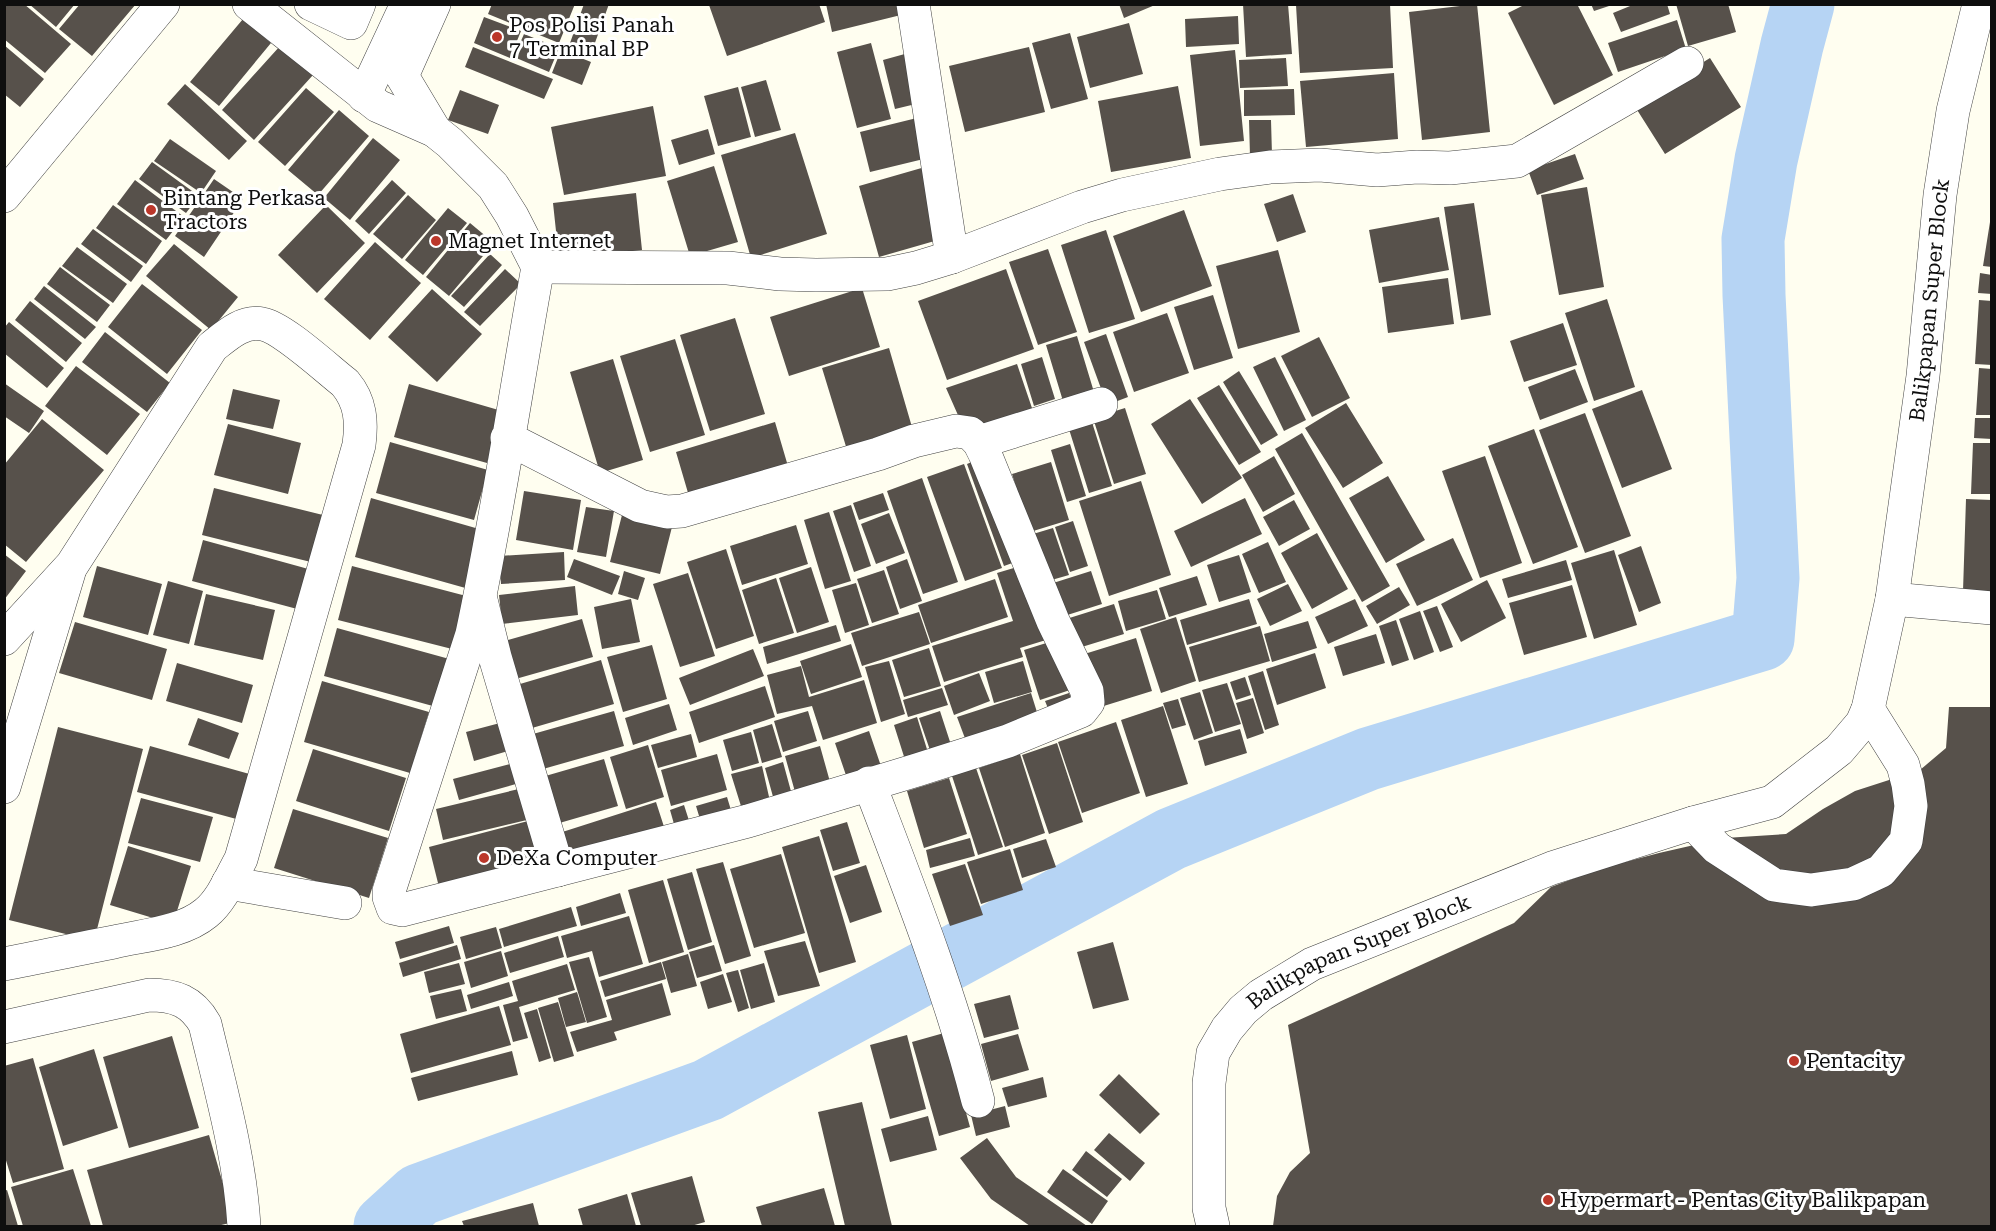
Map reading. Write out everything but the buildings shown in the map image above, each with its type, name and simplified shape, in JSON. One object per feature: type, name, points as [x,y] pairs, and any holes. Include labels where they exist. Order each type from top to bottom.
[{"type":"street","points":[[9,183],[163,4]]},
{"type":"street","points":[[249,4],[378,106],[435,131],[450,143],[493,186],[512,216],[538,267],[507,438],[480,596],[472,634],[389,891],[393,908],[402,910],[748,821],[1008,741],[1081,711],[1088,702],[1087,691],[1053,621],[979,442],[970,433],[956,431],[915,441],[878,454],[682,511],[667,512],[640,506],[507,438]]},
{"type":"street","points":[[311,4],[351,24],[358,4]]},
{"type":"street","points":[[364,96],[406,4]]},
{"type":"street","points":[[434,4],[402,76],[435,131]]},
{"type":"street","points":[[913,4],[952,257]]},
{"type":"street","name":"Balikpapan Super Block","points":[[1213,1227],[1209,1208],[1209,1083],[1213,1053],[1227,1029],[1243,1010],[1261,995],[1312,964],[1552,868],[1693,823],[1772,802],[1839,750],[1862,723],[1868,709],[1892,599],[1923,376],[1942,184],[1953,111],[1983,7]]},
{"type":"street","points":[[538,267],[710,267],[780,274],[857,276],[887,274],[952,257],[1082,207],[1122,195],[1220,174],[1270,167],[1320,165],[1377,170],[1417,167],[1450,168],[1517,161],[1687,63]]},
{"type":"street","points":[[4,639],[72,565],[213,347],[228,334],[250,324],[261,323],[279,331],[352,391],[358,403],[361,418],[359,445],[241,859],[228,884],[206,913],[192,922],[154,933],[4,964]]},
{"type":"street","points":[[979,442],[1101,404]]},
{"type":"street","points":[[4,787],[72,565]]},
{"type":"street","points":[[480,596],[498,668],[558,870]]},
{"type":"street","points":[[1892,599],[1992,608]]},
{"type":"street","points":[[1693,823],[1717,848],[1774,885],[1811,890],[1853,884],[1881,871],[1906,841],[1911,806],[1903,765],[1868,709]]},
{"type":"street","points":[[870,783],[927,936],[961,1037],[978,1101]]},
{"type":"street","points":[[228,884],[345,903]]},
{"type":"street","points":[[4,1027],[149,995],[168,995],[197,1011],[205,1024],[229,1126],[243,1204],[244,1227]]},
{"type":"waterway","points":[[385,1226],[419,1195],[708,1090],[1171,839],[1368,759],[1763,639],[1768,578],[1753,239],[1766,160],[1803,4]]},
{"type":"place","name":"Pos Polisi Panah 7 Terminal BP","points":[[497,37]]},
{"type":"place","name":"Bintang Perkasa Tractors","points":[[151,210]]},
{"type":"place","name":"Magnet Internet","points":[[436,241]]},
{"type":"place","name":"DeXa Computer","points":[[484,858]]},
{"type":"place","name":"Pentacity","points":[[1794,1061]]},
{"type":"place","name":"Hypermart - Pentas City Balikpapan","points":[[1548,1200]]}]
